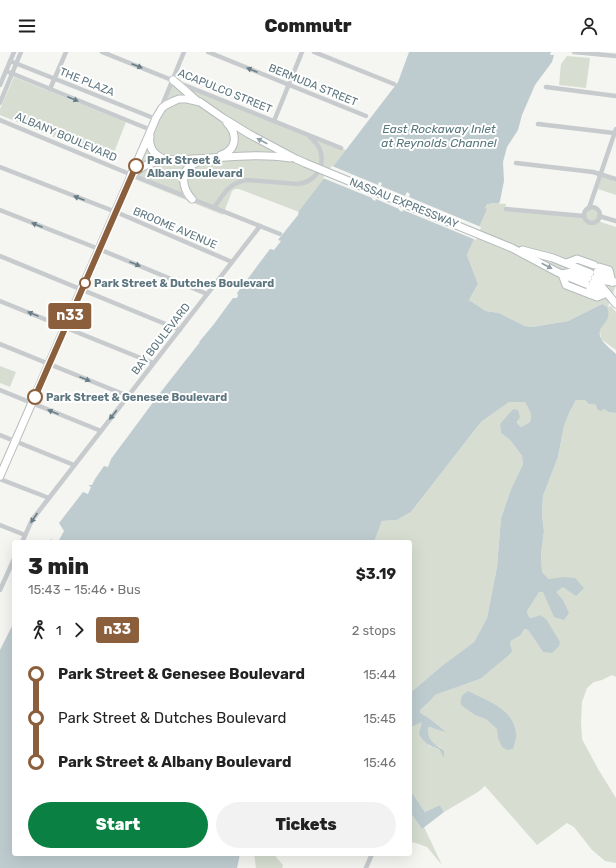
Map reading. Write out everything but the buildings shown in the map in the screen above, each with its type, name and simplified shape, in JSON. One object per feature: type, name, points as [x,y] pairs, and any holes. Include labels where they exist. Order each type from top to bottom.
[{"type":"highway","points":[[173,80],[200,102]]},
{"type":"highway","name":"NASSAU EXPRESSWAY","points":[[156,119],[162,108],[179,99],[200,102],[249,134],[305,163],[502,243],[562,274],[615,282]]},
{"type":"highway","points":[[215,157],[226,154],[231,150],[233,145],[233,132],[230,125],[223,118]]},
{"type":"highway","points":[[0,478],[156,119]]},
{"type":"highway","points":[[151,130],[149,140],[150,147],[153,152],[158,157],[176,160]]},
{"type":"highway","name":"NASSAU EXPRESSWAY","points":[[132,175],[139,169],[154,162],[215,157],[260,156],[277,156],[296,159]]},
{"type":"highway","points":[[192,199],[186,190],[184,181],[185,173],[192,165],[205,159]]},
{"type":"highway","name":"NASSAU EXPRESSWAY","points":[[512,248],[546,256],[567,263]]},
{"type":"highway","points":[[616,296],[607,293],[598,295],[591,278],[576,258],[567,263],[573,269],[591,278],[603,285],[607,293],[616,304]]},
{"type":"highway","points":[[562,274],[566,285],[597,297],[607,293]]},
{"type":"street","points":[[0,85],[14,52]]},
{"type":"street","points":[[0,103],[21,52]]},
{"type":"street","points":[[50,90],[66,52]]},
{"type":"street","name":"ACAPULCO STREET","points":[[102,52],[341,148]]},
{"type":"street","points":[[156,119],[184,52]]},
{"type":"street","name":"BERMUDA STREET","points":[[208,52],[366,116]]},
{"type":"street","points":[[274,121],[302,52]]},
{"type":"street","points":[[314,52],[394,84]]},
{"type":"street","points":[[574,52],[616,56]]},
{"type":"street","name":"THE PLAZA","points":[[10,61],[156,119]]},
{"type":"street","name":"THE PLAZA","points":[[6,71],[151,130]]},
{"type":"street","points":[[546,88],[616,96]]},
{"type":"street","name":"ALBANY BOULEVARD","points":[[0,120],[280,234]]},
{"type":"street","points":[[538,124],[615,131],[589,208],[585,211],[584,216],[586,221],[593,223],[597,221],[599,214],[597,209],[589,208]]},
{"type":"street","points":[[214,208],[225,192],[240,181],[248,180],[298,184],[307,183],[319,170],[322,159],[320,150],[315,142],[306,134]]},
{"type":"street","points":[[516,163],[593,172],[616,179]]},
{"type":"street","name":"BROOME AVENUE","points":[[0,167],[116,212],[232,262]]},
{"type":"street","points":[[506,209],[584,216]]},
{"type":"street","points":[[0,210],[207,294]]},
{"type":"street","points":[[599,216],[616,221]]},
{"type":"street","name":"BAY BOULEVARD","points":[[23,540],[32,520],[260,226]]},
{"type":"street","points":[[0,256],[180,330]]},
{"type":"street","points":[[0,301],[153,363]]},
{"type":"street","points":[[0,344],[128,396]]},
{"type":"street","points":[[0,390],[101,431]]},
{"type":"street","points":[[0,435],[74,465]]},
{"type":"street","points":[[0,478],[49,498]]},
{"type":"street","points":[[0,525],[25,535]]},
{"type":"street","points":[[0,590],[12,563]]},
{"type":"street","points":[[366,868],[371,856]]},
{"type":"shaded area","points":[[567,56],[590,58],[586,88],[559,85],[561,64]]},
{"type":"shaded area","points":[[14,77],[126,122],[111,160],[0,115],[0,109]]},
{"type":"shaded area","points":[[173,80],[346,150],[299,212],[239,189],[235,189],[232,191],[223,215],[132,178]]},
{"type":"shaded area","points":[[602,176],[616,181],[616,195],[598,189]]},
{"type":"shaded area","points":[[487,203],[506,204],[505,208],[584,216],[589,209],[593,208],[599,214],[598,221],[616,227],[616,285],[608,307],[611,306],[616,312],[616,350],[601,339],[600,331],[602,325],[602,304],[568,321],[532,327],[525,326],[499,313],[486,311],[469,300],[478,284],[467,255],[486,210],[485,208]]},
{"type":"shaded area","points":[[0,366],[16,372],[10,387],[0,383]]},
{"type":"shaded area","points":[[576,400],[585,400],[608,412],[616,413],[616,677],[612,675],[594,682],[587,688],[582,702],[581,722],[582,739],[616,798],[616,863],[605,861],[592,850],[574,827],[567,823],[537,845],[485,786],[478,792],[444,812],[440,805],[425,812],[412,793],[412,726],[422,722],[429,746],[439,749],[444,757],[440,747],[433,744],[430,740],[428,728],[430,727],[445,731],[430,719],[420,714],[420,710],[435,695],[480,679],[511,641],[521,635],[525,629],[528,630],[543,652],[540,615],[531,618],[529,617],[527,611],[533,600],[549,579],[542,572],[541,555],[544,531],[542,514],[543,496],[558,457],[564,426]]},
{"type":"shaded area","points":[[509,402],[525,402],[531,414],[530,422],[521,427],[513,409],[500,425],[501,433],[510,440],[522,456],[523,464],[511,489],[501,518],[497,567],[487,618],[474,642],[443,665],[412,691],[412,540],[375,540],[382,521],[397,520],[411,512],[481,422]]},
{"type":"shaded area","points":[[412,815],[422,829],[424,827],[442,865],[427,847],[412,842]]},
{"type":"shaded area","points":[[254,856],[276,856],[283,865],[282,868],[256,868]]},
{"type":"water","name":"East Rockaway Inlet at Reynolds Channel","points":[[409,52],[551,52],[550,55],[554,55],[552,62],[535,85],[522,115],[518,130],[507,147],[503,162],[504,181],[500,201],[499,203],[487,204],[485,208],[487,209],[467,255],[478,284],[469,300],[486,311],[499,313],[525,326],[532,327],[568,321],[602,304],[607,307],[608,315],[607,320],[600,330],[600,336],[605,344],[616,354],[616,413],[608,412],[604,409],[601,411],[598,410],[596,405],[589,404],[585,400],[576,400],[564,426],[558,457],[543,496],[542,514],[544,531],[541,555],[542,572],[549,579],[563,577],[575,578],[584,588],[576,596],[563,587],[556,592],[563,600],[569,613],[564,620],[554,617],[543,592],[539,592],[527,611],[529,617],[531,618],[540,615],[546,619],[560,642],[559,646],[552,653],[543,652],[528,630],[525,629],[521,635],[511,641],[510,644],[512,651],[509,655],[480,679],[435,695],[420,710],[420,713],[431,719],[446,732],[430,727],[428,728],[430,739],[444,751],[444,758],[439,749],[427,744],[419,734],[422,722],[412,726],[412,691],[443,665],[474,642],[487,618],[497,567],[501,518],[511,489],[523,464],[522,456],[510,440],[501,433],[500,424],[513,409],[518,410],[520,417],[517,422],[521,427],[530,422],[531,414],[525,402],[509,402],[481,422],[411,512],[397,520],[382,521],[375,540],[59,540],[64,531],[59,523],[83,492],[88,494],[91,487],[89,485],[92,485],[104,466],[108,467],[111,459],[160,393],[233,298],[237,298],[237,293],[270,249],[274,250],[281,241],[278,240],[298,215],[299,211],[398,82]]},
{"type":"water","points":[[12,626],[12,856],[240,856],[237,868],[0,868],[0,650]]},
{"type":"water","points":[[468,691],[498,706],[510,717],[514,724],[516,735],[513,749],[507,750],[502,747],[498,738],[497,729],[486,719],[475,715],[461,705],[462,696]]},
{"type":"water","points":[[412,793],[425,812],[440,805],[444,812],[422,829],[412,815]]},
{"type":"pier","points":[[332,166],[378,185],[379,182],[382,183],[381,186],[405,196],[407,192],[410,194],[409,197],[481,227],[476,240],[403,210],[402,212],[399,209],[376,199],[375,201],[372,198],[323,178]]},
{"type":"bus line","name":"n33","points":[[35,397],[136,166]]},
{"type":"place","name":"Park Street & Albany Boulevard","points":[[136,166]]},
{"type":"place","name":"Park Street & Dutches Boulevard","points":[[85,283]]},
{"type":"place","name":"Park Street & Genesee Boulevard","points":[[35,397]]}]
